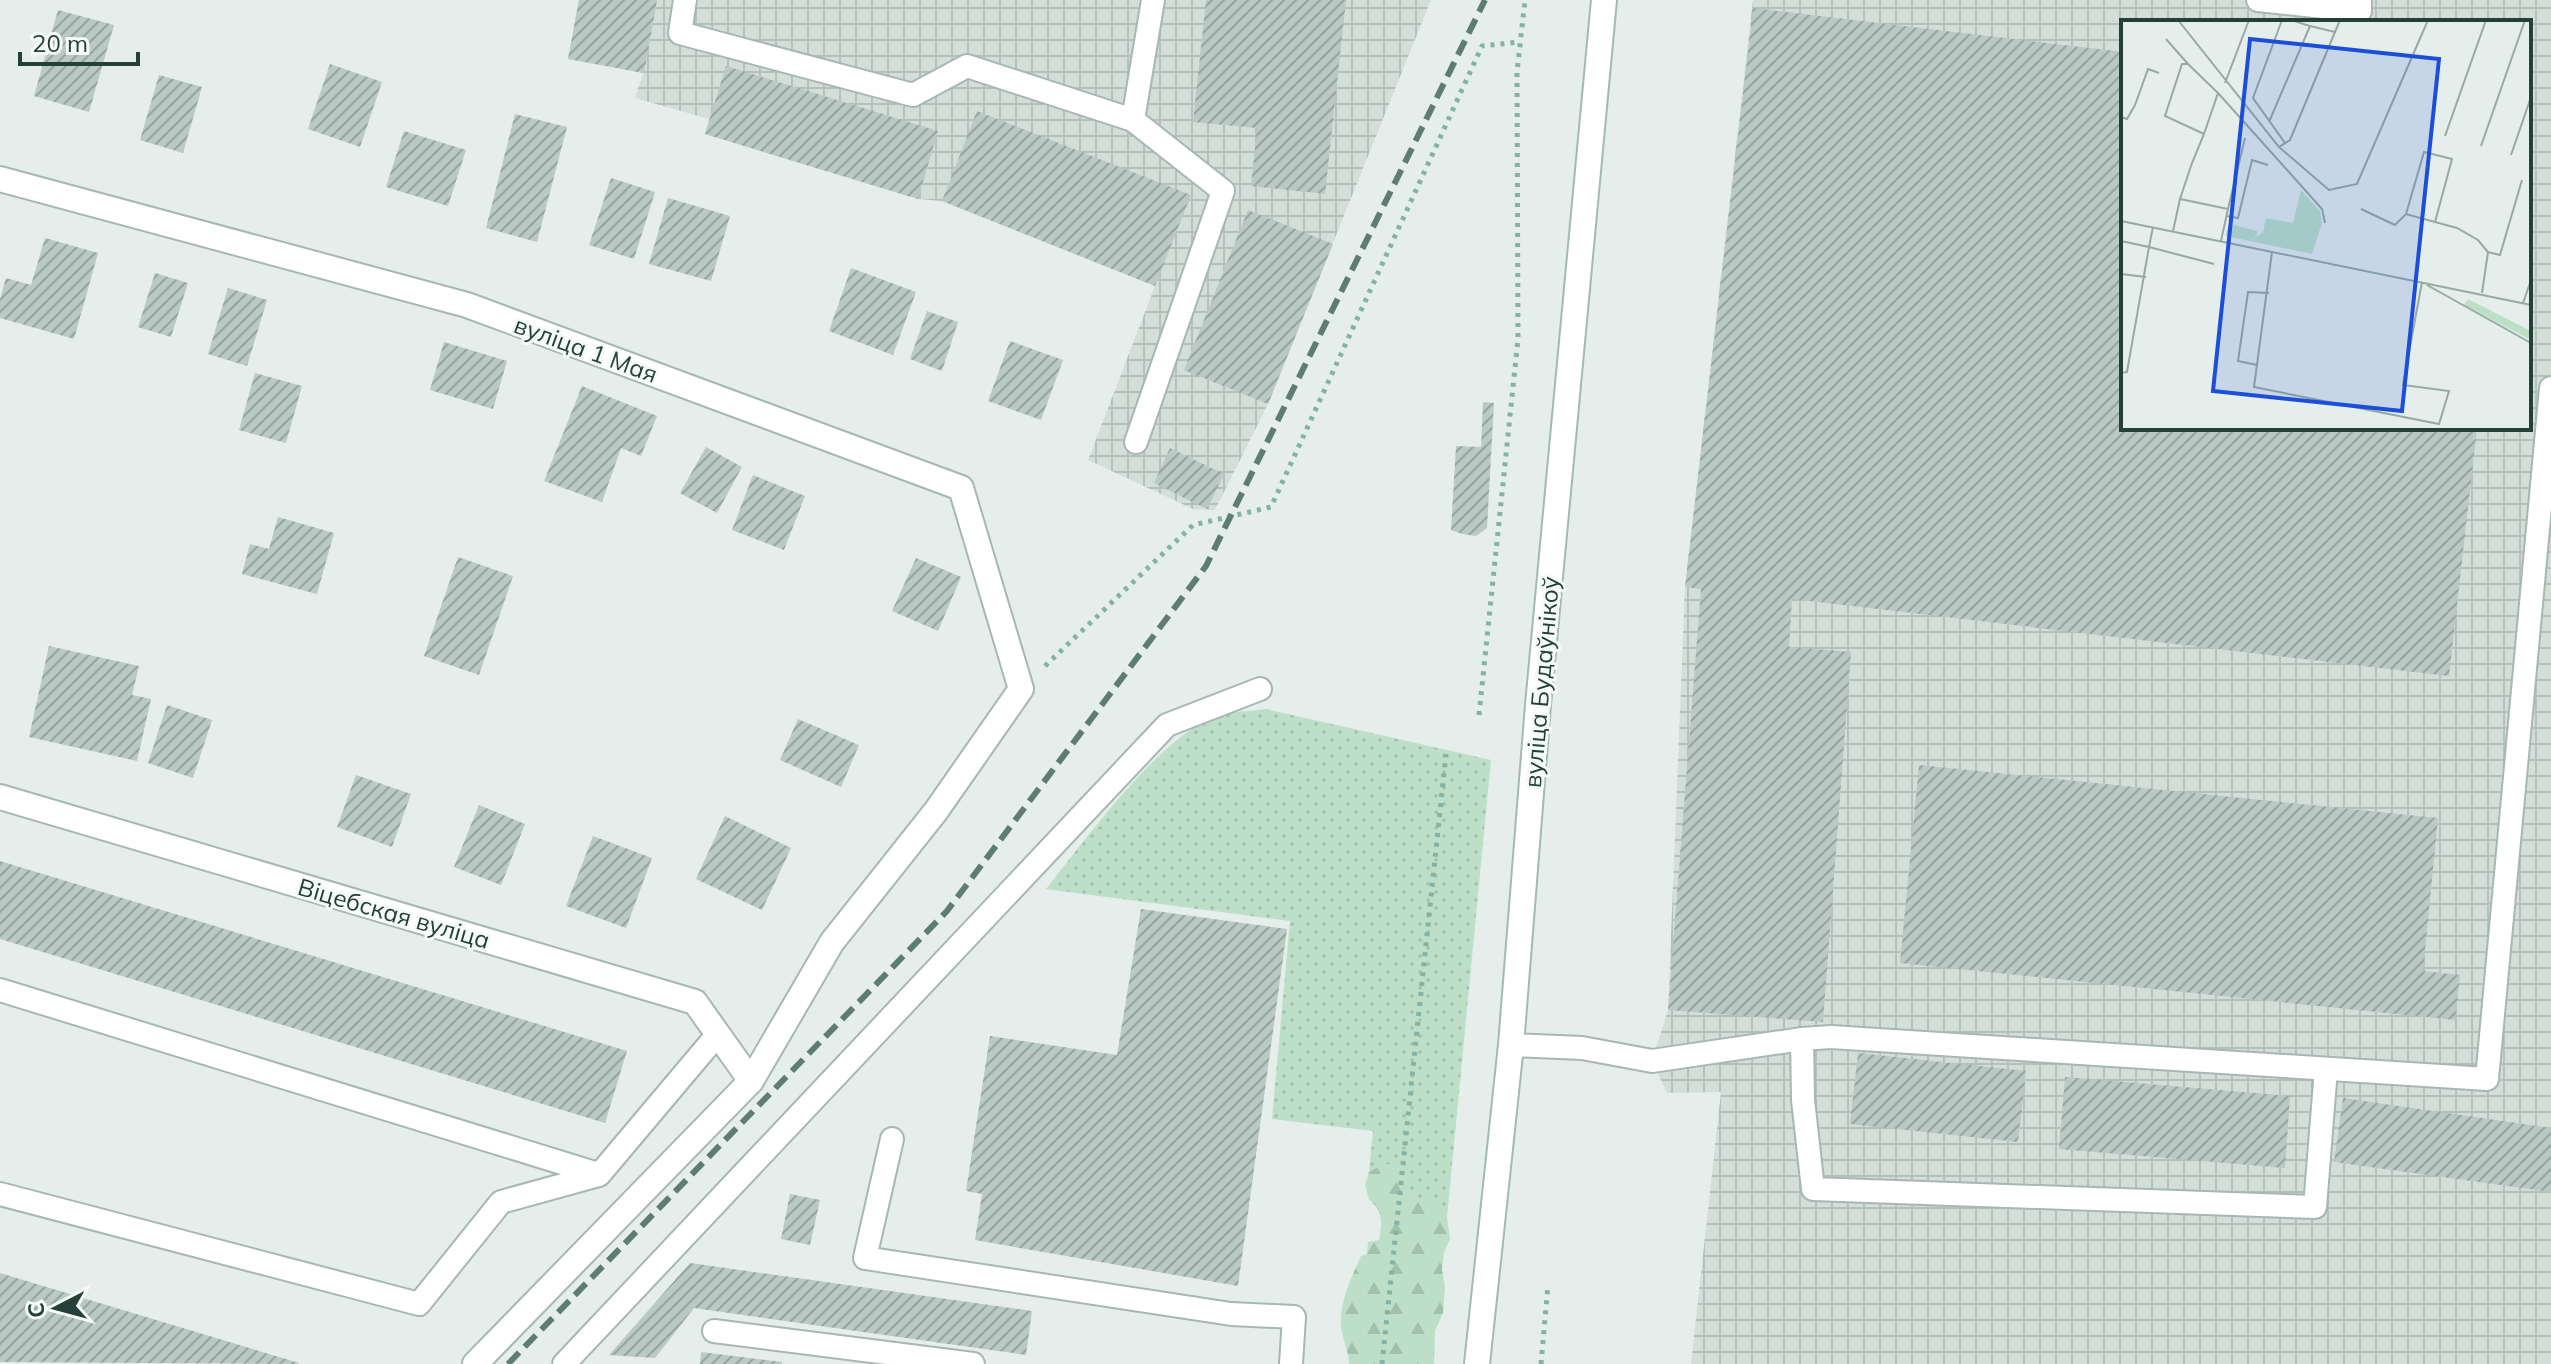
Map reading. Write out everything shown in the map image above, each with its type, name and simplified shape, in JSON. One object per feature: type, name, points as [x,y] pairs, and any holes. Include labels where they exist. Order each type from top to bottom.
[{"type":"street","name":"вуліца Будаўнікоў","points":[[1477,1364],[1511,1045],[1538,705],[1604,0]]},
{"type":"street","name":"вуліца 1 Мая","points":[[0,179],[467,305],[961,488],[1021,689]]},
{"type":"street","points":[[475,1364],[751,1081],[832,942],[936,811],[1021,689]]},
{"type":"street","name":"Віцебская вуліца","points":[[0,797],[695,1002],[751,1081]]},
{"type":"lane","points":[[685,0],[680,33],[913,95],[967,66],[1133,120],[1223,191],[1136,442]]},
{"type":"lane","points":[[1133,120],[1153,0]]},
{"type":"lane","points":[[2258,0],[2360,11],[2360,0]]},
{"type":"lane","points":[[1511,1045],[1582,1048],[1652,1061],[1831,1037],[2487,1079],[2551,388]]},
{"type":"lane","points":[[564,1364],[1167,725],[1260,689]]},
{"type":"lane","points":[[0,990],[599,1175]]},
{"type":"lane","points":[[0,1194],[419,1304],[501,1202],[599,1175],[717,1035]]},
{"type":"lane","points":[[1802,1039],[1803,1100],[1813,1189],[2315,1207],[2326,1069]]},
{"type":"lane","points":[[892,1139],[865,1258],[1231,1314],[1294,1317],[1291,1364]]},
{"type":"lane","points":[[714,1331],[973,1364]]},
{"type":"path","points":[[1479,715],[1518,339],[1517,115],[1525,0]]},
{"type":"path","points":[[1021,689],[1193,525],[1271,507],[1482,46],[1520,42]]},
{"type":"path","points":[[1382,1364],[1446,754]]},
{"type":"path","points":[[1541,1364],[1548,1285]]},
{"type":"shaded area","points":[[579,0],[1431,0],[1268,404],[1215,510],[1193,509],[1088,460],[1155,286],[942,201],[918,199],[705,134],[709,119],[635,98],[643,73],[568,59]]},
{"type":"shaded area","points":[[1753,0],[2551,0],[2551,1364],[1691,1364],[1721,1092],[1667,1093],[1652,1061],[1668,1010],[1685,587]]},
{"type":"green space","points":[[1266,709],[1491,760],[1447,1217],[1369,1172],[1373,1131],[1272,1119],[1290,921],[1046,889],[1127,789],[1176,741],[1200,724],[1223,714]]},
{"type":"green space","points":[[1384,1164],[1399,1165],[1408,1171],[1408,1195],[1433,1203],[1447,1217],[1450,1239],[1444,1252],[1443,1313],[1435,1331],[1434,1364],[1349,1364],[1341,1325],[1342,1307],[1361,1256],[1367,1254],[1368,1242],[1379,1240],[1380,1213],[1369,1200],[1365,1185],[1369,1172]]},
{"type":"building","points":[[579,0],[657,0],[644,73],[568,59]]},
{"type":"building","points":[[1206,0],[1346,0],[1325,194],[1251,186],[1257,128],[1193,122]]},
{"type":"building","points":[[1753,8],[2121,52],[2121,430],[2477,430],[2449,676],[1792,599],[1789,647],[1851,652],[1823,1022],[1668,1010],[1701,589],[1685,587]]},
{"type":"building","points":[[58,10],[114,25],[89,112],[34,96]]},
{"type":"building","points":[[330,64],[382,82],[360,147],[308,129]]},
{"type":"building","points":[[726,66],[938,131],[918,199],[705,134]]},
{"type":"building","points":[[159,75],[202,87],[183,153],[140,140]]},
{"type":"building","points":[[977,111],[1191,195],[1155,286],[942,201]]},
{"type":"building","points":[[515,114],[567,127],[537,242],[486,228]]},
{"type":"building","points":[[404,131],[466,150],[448,206],[386,187]]},
{"type":"building","points":[[611,178],[655,192],[634,259],[589,245]]},
{"type":"building","points":[[668,198],[730,216],[711,281],[649,264]]},
{"type":"building","points":[[1248,210],[1333,244],[1268,404],[1184,370]]},
{"type":"building","points":[[45,238],[98,253],[74,339],[0,318],[0,299],[6,278],[31,285]]},
{"type":"building","points":[[851,268],[916,292],[893,355],[829,331]]},
{"type":"building","points":[[155,273],[188,283],[171,337],[138,327]]},
{"type":"building","points":[[228,288],[267,300],[247,366],[208,354]]},
{"type":"building","points":[[927,311],[958,322],[942,371],[910,359]]},
{"type":"building","points":[[1010,341],[1063,360],[1041,420],[988,401]]},
{"type":"building","points":[[444,342],[507,361],[493,409],[430,390]]},
{"type":"building","points":[[255,373],[302,386],[286,443],[239,430]]},
{"type":"building","points":[[582,386],[657,416],[641,456],[621,448],[602,502],[544,481]]},
{"type":"building","points":[[1483,402],[1494,403],[1487,528],[1476,536],[1451,530],[1456,446],[1481,447]]},
{"type":"building","points":[[706,447],[742,467],[717,513],[680,493]]},
{"type":"building","points":[[1170,448],[1224,474],[1207,509],[1154,483]]},
{"type":"building","points":[[753,475],[805,496],[784,550],[732,530]]},
{"type":"building","points":[[278,517],[334,533],[317,594],[242,574],[250,544],[269,549]]},
{"type":"building","points":[[458,557],[513,576],[479,675],[424,656]]},
{"type":"building","points":[[916,558],[961,577],[938,631],[892,611]]},
{"type":"building","points":[[49,646],[139,666],[132,695],[151,699],[137,761],[29,737]]},
{"type":"building","points":[[167,705],[212,720],[193,778],[148,763]]},
{"type":"building","points":[[798,719],[859,745],[841,787],[780,760]]},
{"type":"building","points":[[1919,765],[2438,818],[2423,971],[2460,975],[2455,1020],[1900,963]]},
{"type":"building","points":[[356,775],[411,794],[392,847],[337,827]]},
{"type":"building","points":[[479,805],[525,824],[501,885],[454,867]]},
{"type":"building","points":[[725,816],[791,848],[762,910],[696,879]]},
{"type":"building","points":[[593,836],[652,858],[626,928],[566,906]]},
{"type":"building","points":[[0,861],[627,1051],[605,1123],[0,939]]},
{"type":"building","points":[[1141,909],[1287,929],[1238,1286],[975,1240],[982,1194],[966,1191],[990,1036],[1117,1055]]},
{"type":"building","points":[[1858,1053],[2026,1071],[2018,1142],[1850,1124]]},
{"type":"building","points":[[2065,1077],[2290,1096],[2285,1168],[2059,1149]]},
{"type":"building","points":[[2343,1098],[2551,1128],[2551,1192],[2334,1162]]},
{"type":"building","points":[[790,1194],[820,1200],[810,1245],[781,1239]]},
{"type":"building","points":[[690,1263],[1032,1311],[1026,1355],[694,1308],[655,1358],[609,1355]]},
{"type":"building","points":[[0,1273],[299,1363],[0,1362]]},
{"type":"building","points":[[701,1352],[782,1362],[782,1364],[700,1364]]},
{"type":"railway","points":[[508,1364],[947,911],[1206,566],[1485,0]]}]
